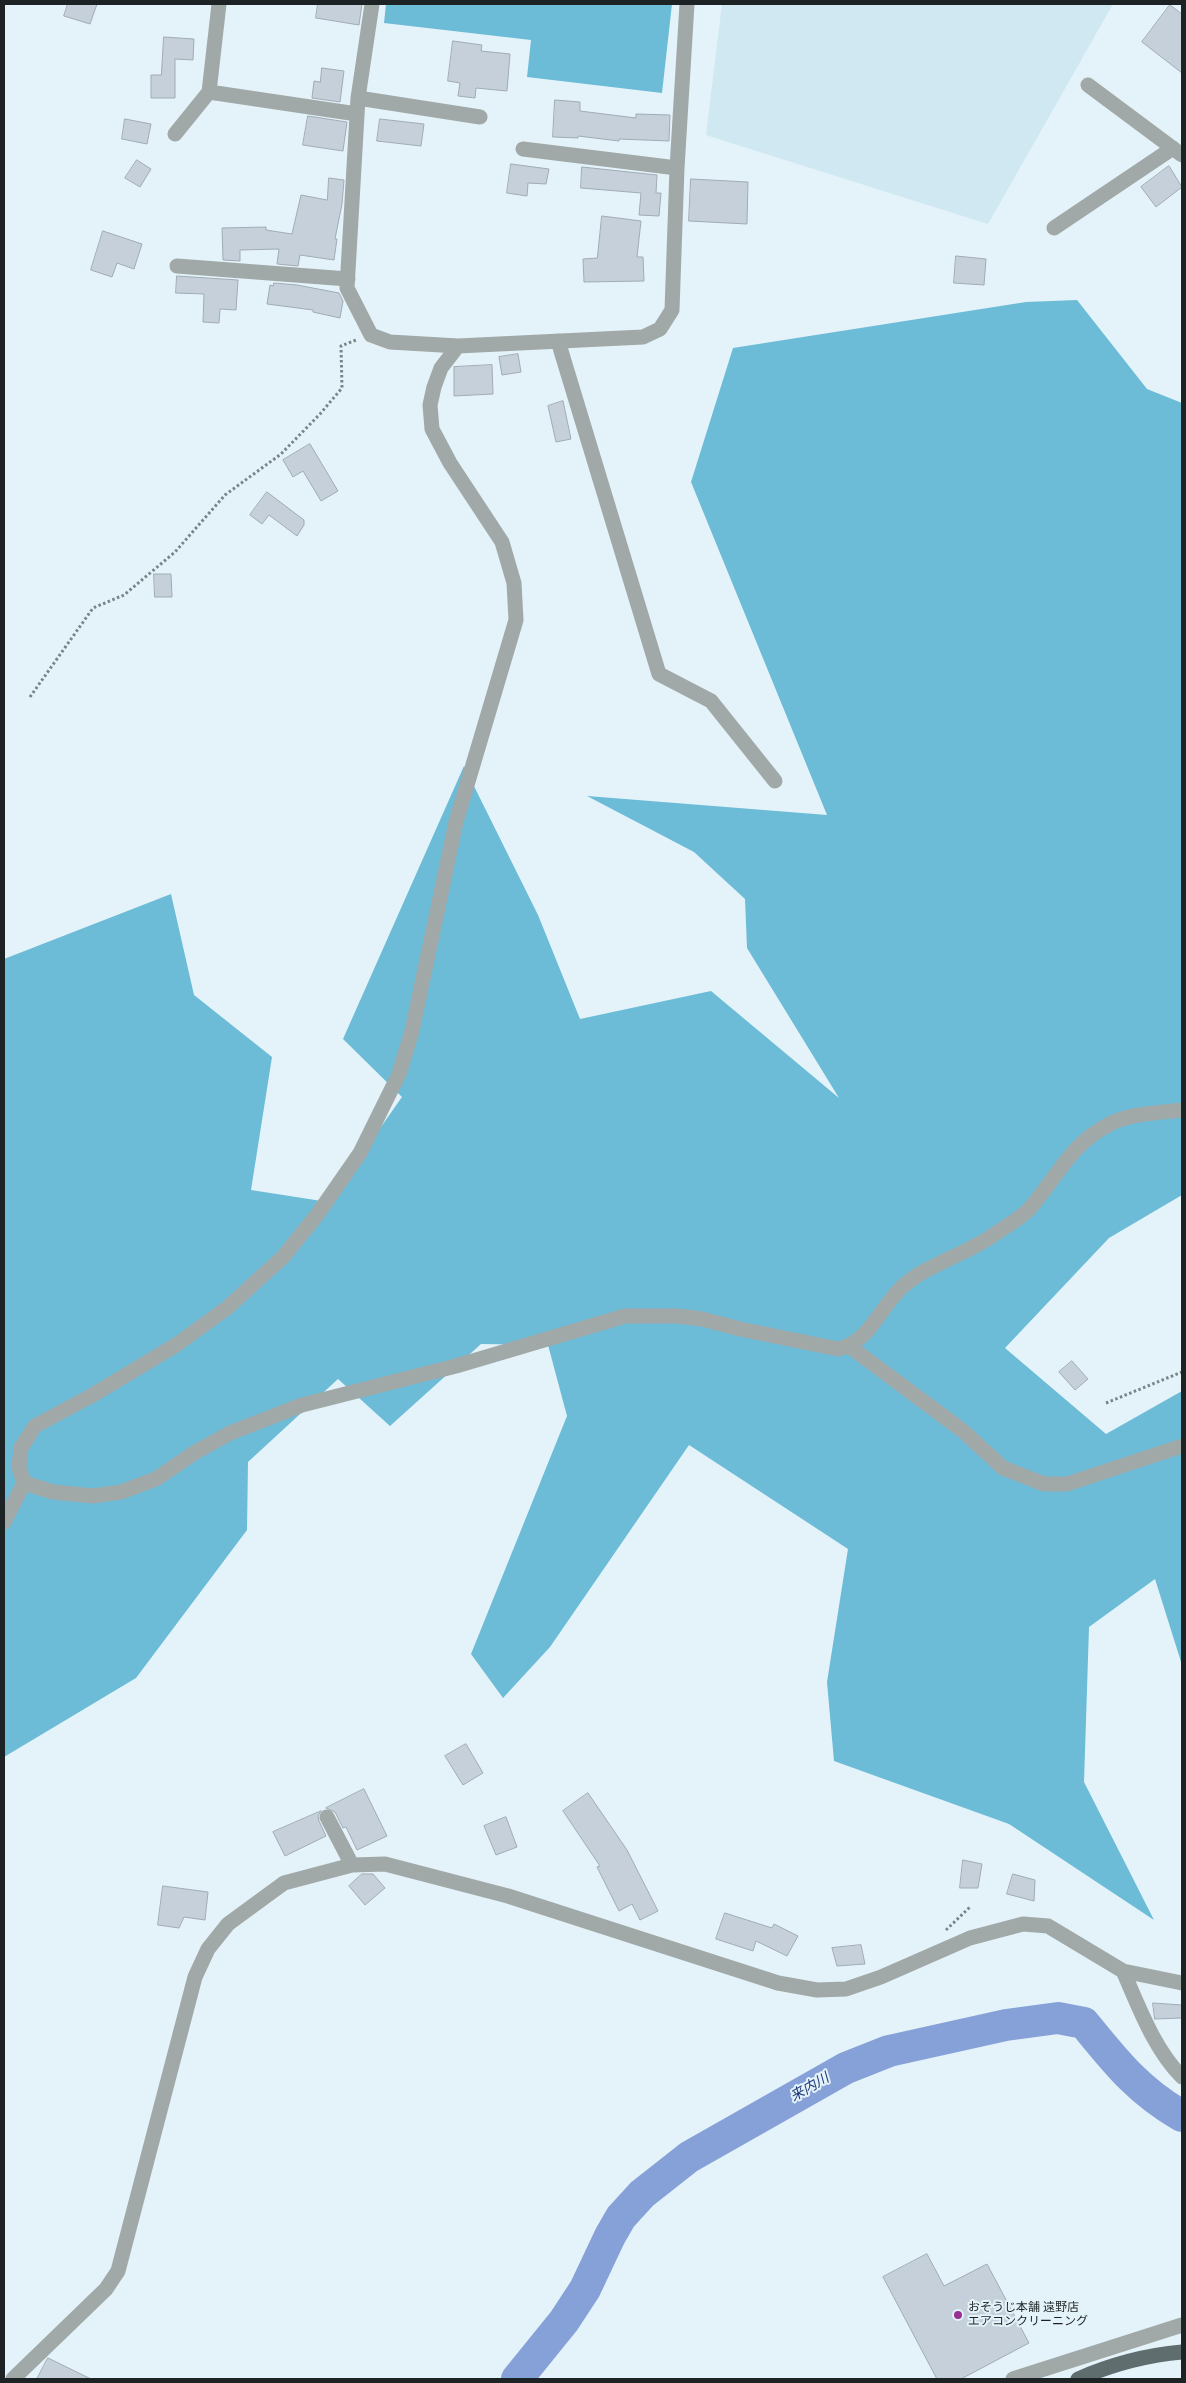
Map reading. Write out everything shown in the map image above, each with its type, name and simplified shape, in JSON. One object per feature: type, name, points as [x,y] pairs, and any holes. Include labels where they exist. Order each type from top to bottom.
[{"type":"main road","points":[[1078,2379],[1094,2372],[1162,2354],[1182,2352]]},
{"type":"street","points":[[175,134],[209,92],[219,4]]},
{"type":"street","points":[[372,4],[358,98],[347,288],[371,335],[390,342],[458,346],[642,337],[660,329],[672,310],[677,168],[688,4]]},
{"type":"street","points":[[1054,228],[1178,152],[1088,85]]},
{"type":"street","points":[[209,92],[358,114]]},
{"type":"street","points":[[358,98],[480,117]]},
{"type":"street","points":[[523,149],[677,168]]},
{"type":"street","points":[[177,266],[348,279]]},
{"type":"street","points":[[558,341],[658,674],[711,702],[775,781]]},
{"type":"street","points":[[4,1522],[24,1483],[20,1467],[21,1448],[35,1426],[91,1396],[176,1345],[227,1308],[282,1257],[317,1215],[360,1152],[399,1074],[412,1031],[456,822],[516,620],[514,583],[502,542],[450,463],[432,429],[430,406],[434,387],[441,368],[458,346]]},
{"type":"street","points":[[24,1483],[53,1492],[93,1496],[121,1492],[156,1479],[194,1453],[230,1433],[302,1405],[456,1366],[625,1316],[678,1316],[838,1348],[849,1346],[859,1339],[902,1287],[939,1262],[986,1240],[1030,1209],[1066,1160],[1092,1134],[1109,1124],[1135,1116],[1182,1110]]},
{"type":"street","points":[[849,1346],[963,1431],[1003,1468],[1044,1484],[1067,1484],[1182,1446]]},
{"type":"street","points":[[327,1817],[352,1865]]},
{"type":"street","points":[[12,2379],[106,2289],[118,2271],[195,1977],[208,1949],[228,1924],[284,1883],[352,1865],[385,1864],[489,1891],[778,1983],[818,1990],[846,1988],[882,1977],[970,1938],[1023,1924],[1048,1926],[1122,1971],[1182,1983]]},
{"type":"street","points":[[1122,1971],[1170,2065],[1182,2077]]},
{"type":"street","points":[[1013,2379],[1182,2325]]},
{"type":"path","points":[[30,697],[93,608],[124,595],[175,552],[225,495],[281,454],[320,414],[342,388],[341,346],[371,335]]},
{"type":"path","points":[[1106,1403],[1182,1372]]},
{"type":"shaded area","points":[[386,4],[672,4],[662,93],[527,77],[531,40],[384,23]]},
{"type":"shaded area","points":[[722,4],[1113,4],[988,224],[706,135]]},
{"type":"shaded area","points":[[1077,300],[1147,389],[1182,403],[1182,1195],[1109,1238],[1005,1348],[1106,1434],[1182,1391],[1182,1665],[1155,1579],[1089,1627],[1084,1782],[1154,1920],[1009,1824],[834,1761],[827,1682],[848,1549],[689,1445],[550,1647],[503,1698],[471,1654],[567,1416],[548,1345],[481,1344],[390,1426],[338,1379],[248,1462],[247,1530],[136,1678],[4,1757],[4,959],[171,894],[194,995],[272,1057],[251,1190],[328,1202],[402,1097],[343,1039],[464,766],[538,915],[580,1019],[711,991],[839,1098],[747,948],[745,899],[694,852],[587,796],[827,815],[691,482],[733,348],[1026,302]]},
{"type":"building","points":[[68,4],[97,4],[90,24],[64,16]]},
{"type":"building","points":[[318,4],[362,4],[359,25],[316,18]]},
{"type":"building","points":[[1170,5],[1182,14],[1182,73],[1142,42]]},
{"type":"building","points":[[164,37],[194,39],[193,60],[175,59],[175,98],[151,98],[151,75],[161,75]]},
{"type":"building","points":[[453,41],[482,45],[481,51],[510,54],[507,91],[476,88],[475,98],[458,96],[460,83],[448,81]]},
{"type":"building","points":[[322,68],[344,71],[340,102],[312,98],[314,81],[320,82]]},
{"type":"building","points":[[555,100],[580,102],[580,111],[636,118],[636,114],[670,115],[669,141],[619,139],[619,141],[578,136],[578,138],[553,137]]},
{"type":"building","points":[[308,116],[347,122],[343,151],[303,145]]},
{"type":"building","points":[[125,119],[151,124],[147,144],[122,139]]},
{"type":"building","points":[[380,119],[424,124],[421,146],[377,141]]},
{"type":"building","points":[[137,160],[151,169],[140,187],[125,178]]},
{"type":"building","points":[[511,164],[549,169],[546,184],[528,183],[527,196],[507,193]]},
{"type":"building","points":[[1169,166],[1182,187],[1156,207],[1141,187]]},
{"type":"building","points":[[582,167],[657,175],[656,193],[661,193],[659,216],[639,215],[641,193],[581,188]]},
{"type":"building","points":[[329,178],[344,180],[342,204],[335,239],[337,239],[334,260],[300,255],[298,266],[277,264],[279,249],[240,250],[240,261],[223,260],[222,228],[266,227],[266,230],[292,234],[301,195],[327,200]]},
{"type":"building","points":[[691,179],[748,182],[747,224],[689,221]]},
{"type":"building","points":[[602,216],[641,221],[637,257],[643,257],[644,281],[584,282],[583,259],[597,258]]},
{"type":"building","points":[[103,231],[142,244],[134,269],[117,263],[112,277],[91,270]]},
{"type":"building","points":[[956,256],[986,259],[984,285],[954,283]]},
{"type":"building","points":[[177,276],[238,280],[236,310],[220,309],[219,323],[203,322],[204,294],[176,293]]},
{"type":"building","points":[[274,283],[297,285],[339,293],[343,301],[340,318],[313,312],[313,310],[267,304],[270,285],[273,286]]},
{"type":"building","points":[[518,354],[521,372],[502,375],[499,357]]},
{"type":"building","points":[[492,365],[493,394],[454,396],[454,367]]},
{"type":"building","points":[[563,401],[571,439],[556,442],[548,406]]},
{"type":"building","points":[[310,444],[338,491],[321,501],[303,471],[293,477],[283,460]]},
{"type":"building","points":[[267,492],[304,520],[304,525],[297,536],[269,515],[262,524],[250,515]]},
{"type":"building","points":[[154,574],[171,574],[172,597],[155,597]]},
{"type":"building","points":[[1072,1361],[1088,1379],[1075,1390],[1059,1372]]},
{"type":"building","points":[[466,1744],[483,1773],[463,1785],[445,1756]]},
{"type":"building","points":[[364,1789],[387,1836],[357,1850],[346,1827],[343,1828],[335,1812],[326,1808]]},
{"type":"building","points":[[588,1793],[627,1850],[658,1911],[640,1920],[632,1904],[619,1911],[597,1867],[600,1866],[563,1811]]},
{"type":"building","points":[[321,1811],[318,1816],[319,1821],[326,1836],[285,1856],[273,1832]]},
{"type":"building","points":[[506,1817],[517,1847],[496,1855],[484,1826]]},
{"type":"building","points":[[963,1860],[982,1864],[978,1888],[960,1888]]},
{"type":"building","points":[[362,1874],[373,1874],[385,1888],[365,1905],[349,1886]]},
{"type":"building","points":[[1013,1874],[1035,1880],[1034,1901],[1007,1894]]},
{"type":"building","points":[[163,1886],[208,1892],[205,1920],[184,1917],[179,1928],[158,1925]]},
{"type":"building","points":[[725,1913],[772,1928],[774,1924],[798,1936],[787,1956],[756,1941],[753,1951],[716,1939]]},
{"type":"building","points":[[861,1945],[865,1964],[837,1966],[832,1948]]},
{"type":"building","points":[[1153,2003],[1182,2005],[1182,2018],[1155,2019]]},
{"type":"building","name":"おそうじ本舗 遠野店 エアコンクリーニング","points":[[927,2254],[944,2286],[987,2264],[1029,2343],[961,2379],[937,2379],[883,2277]]},
{"type":"building","points":[[48,2358],[91,2379],[37,2379]]},
{"type":"waterway","name":"来内川","points":[[517,2379],[564,2321],[585,2289],[621,2217],[642,2194],[689,2157],[846,2068],[889,2051],[1006,2025],[1058,2018],[1084,2023],[1117,2063],[1140,2086],[1182,2116]]},
{"type":"place","name":"おそうじ本舗 遠野店 エアコンクリーニング","points":[[958,2315]]}]
